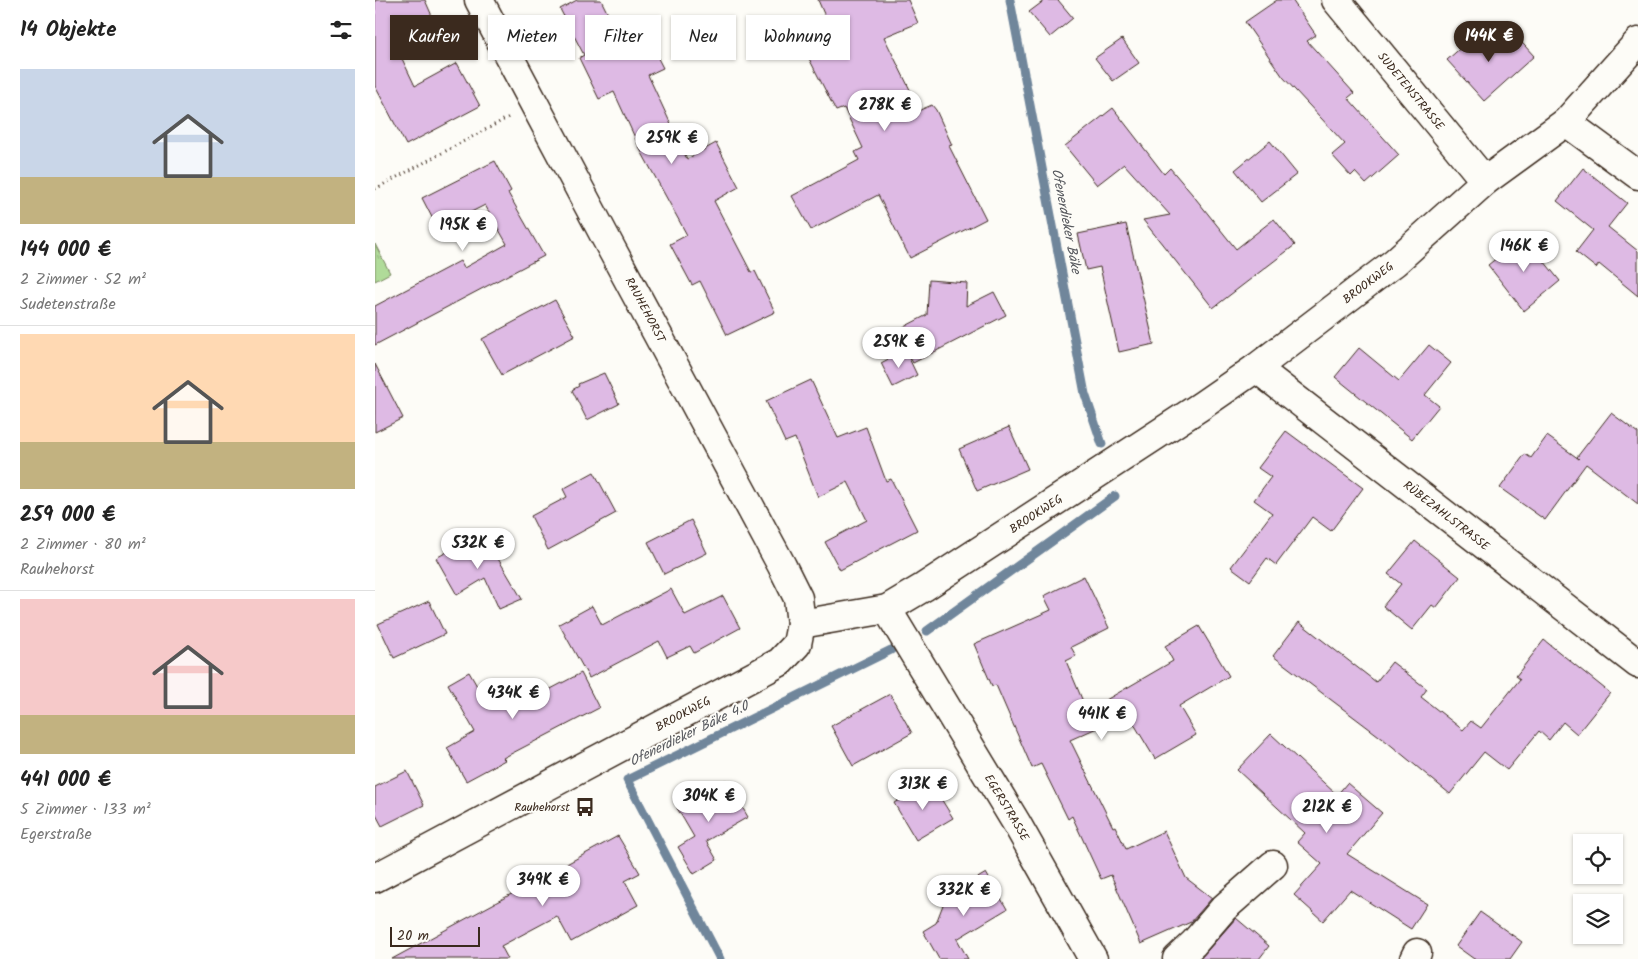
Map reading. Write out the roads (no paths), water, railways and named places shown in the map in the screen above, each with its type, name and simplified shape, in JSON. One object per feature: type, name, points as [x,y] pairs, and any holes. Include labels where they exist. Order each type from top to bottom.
[{"type":"street","name":"RAUHEHORST","points":[[479,0],[782,566],[798,598],[801,624]]},
{"type":"street","name":"SUDETENSTRASSE","points":[[1336,0],[1485,181]]},
{"type":"street","name":"BROOKWEG","points":[[375,878],[781,662],[797,644],[801,624],[887,608],[924,587],[1201,406],[1256,368],[1395,262],[1485,181],[1566,122],[1638,42]]},
{"type":"street","points":[[1566,122],[1638,175]]},
{"type":"street","name":"RÜBEZAHLSTRASSE","points":[[1256,368],[1638,664]]},
{"type":"street","name":"EGERSTRASSE","points":[[887,608],[1017,824],[1093,959]]},
{"type":"street","points":[[1177,959],[1194,943],[1224,908],[1273,865]]},
{"type":"waterway","name":"Ofenerdieker Bäke","points":[[1010,0],[1085,394],[1102,444]]},
{"type":"waterway","name":"Ofenerdieker Bäke","points":[[927,631],[1115,496]]},
{"type":"waterway","name":"Ofenerdieker Bäke 4.0","points":[[720,959],[627,780],[891,650]]},
{"type":"place","name":"Rauhehorst","points":[[585,807]]}]
